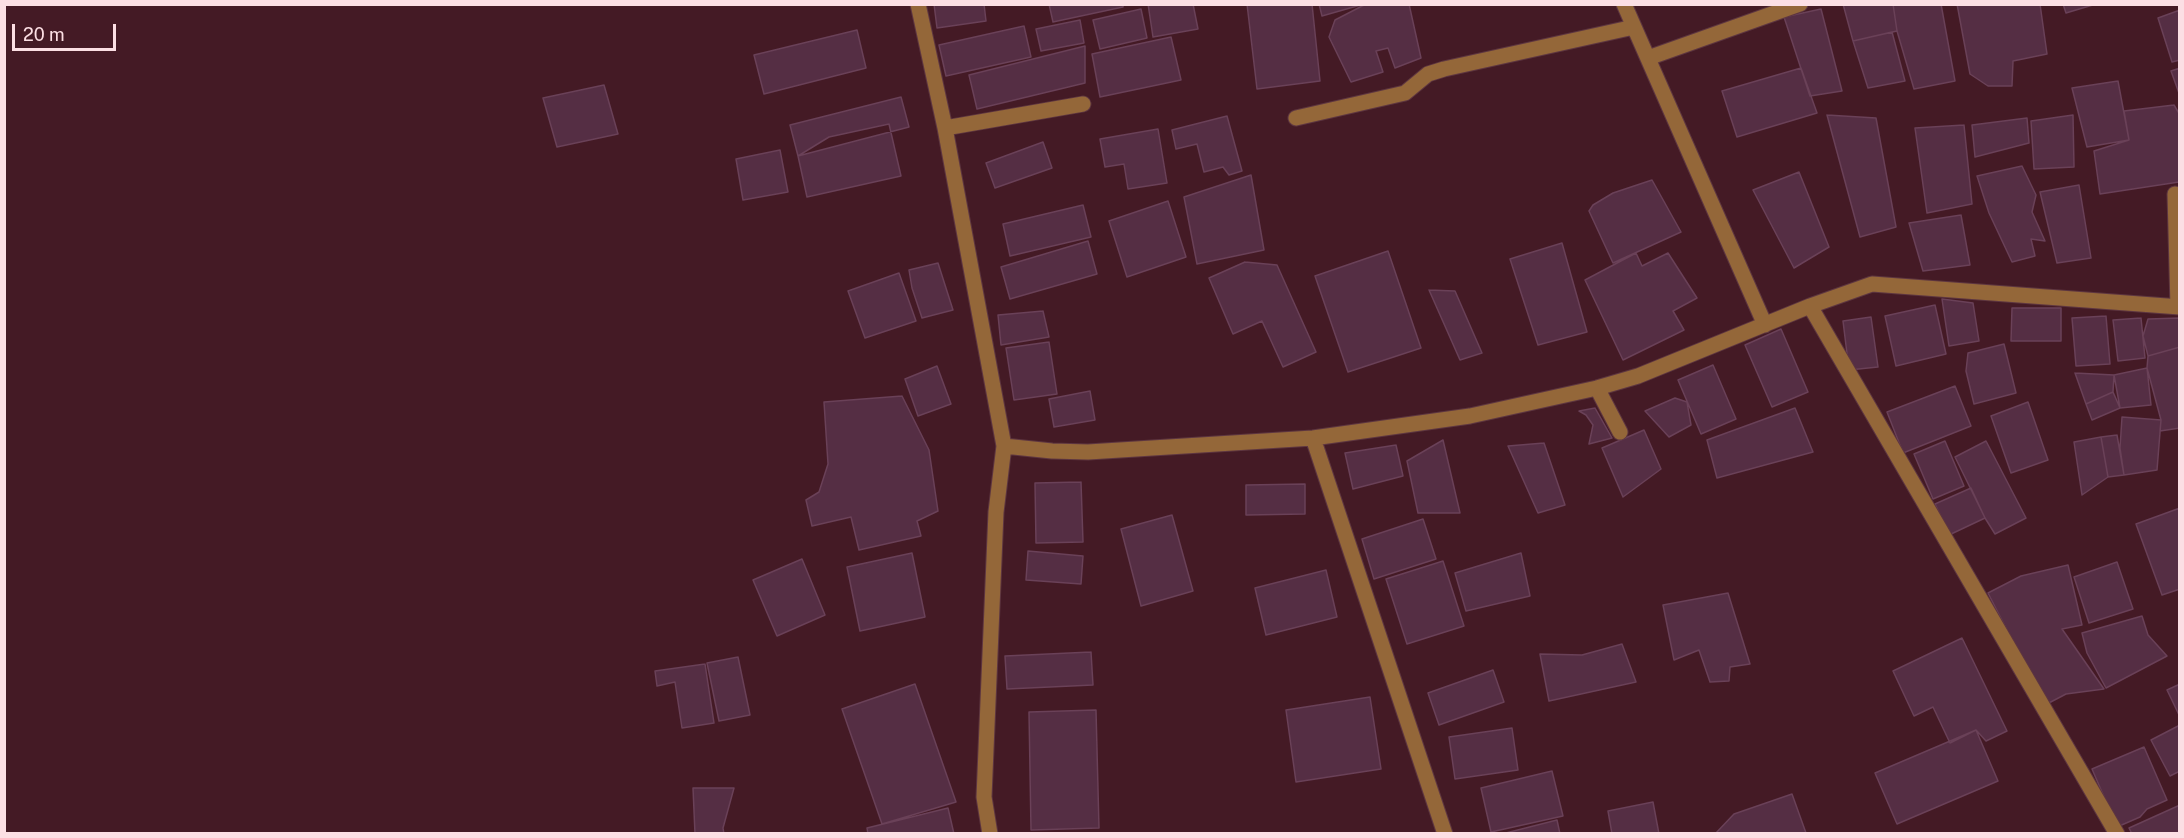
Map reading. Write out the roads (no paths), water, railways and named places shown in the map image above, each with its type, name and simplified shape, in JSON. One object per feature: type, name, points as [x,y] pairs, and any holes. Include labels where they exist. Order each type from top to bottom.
[{"type":"street","points":[[918,4],[945,128],[1004,446],[996,512],[984,797],[990,834]]},
{"type":"street","points":[[1624,4],[1765,325]]},
{"type":"street","points":[[1648,58],[1800,4]]},
{"type":"street","points":[[1296,118],[1405,93],[1428,74],[1444,69],[1634,27]]},
{"type":"street","points":[[945,128],[1083,104]]},
{"type":"street","points":[[1004,446],[1088,452],[1313,438],[1470,416],[1598,388],[1638,376],[1810,306],[1872,284],[2179,307],[2175,194]]},
{"type":"street","points":[[1810,306],[2117,834]]},
{"type":"street","points":[[1598,388],[1620,432]]},
{"type":"street","points":[[1313,438],[1445,834]]}]
